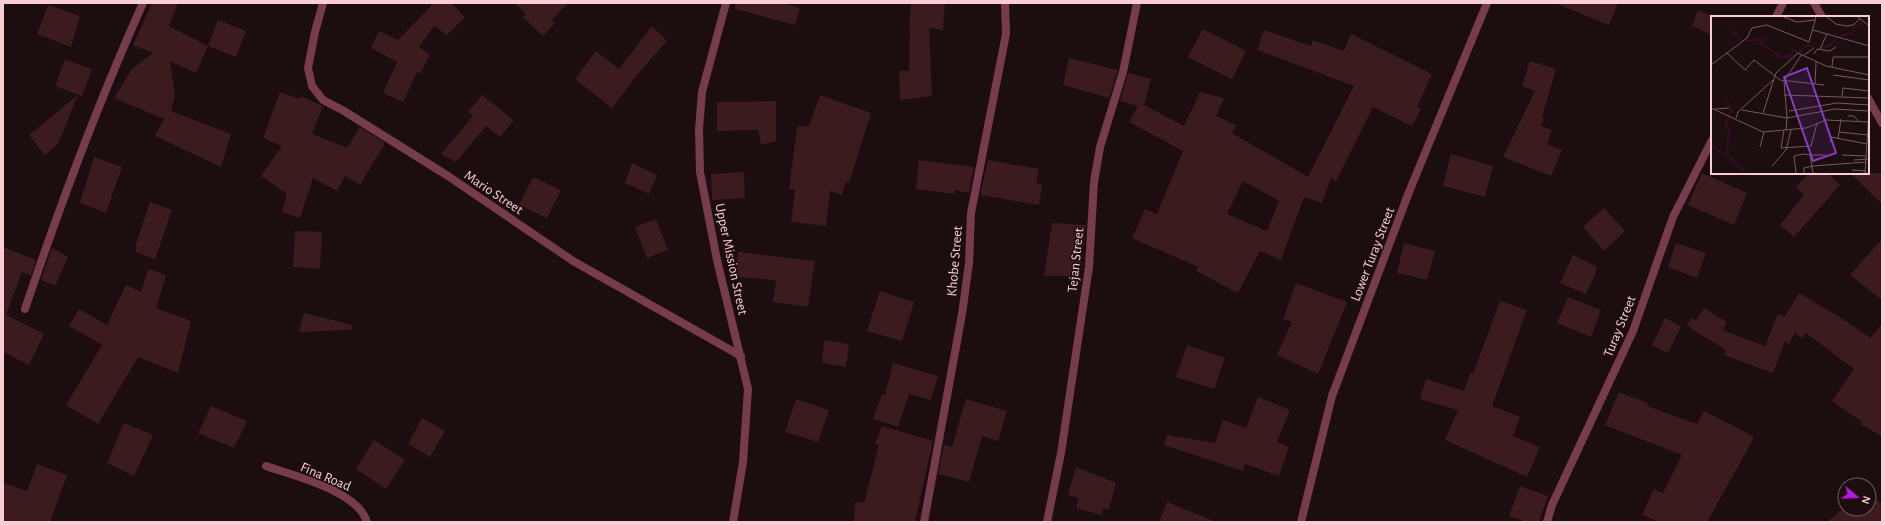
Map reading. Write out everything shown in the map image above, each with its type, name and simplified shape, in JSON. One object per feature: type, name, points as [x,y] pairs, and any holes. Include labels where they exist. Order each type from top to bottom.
[{"type":"street","points":[[25,309],[60,206],[115,68],[143,3]]},
{"type":"street","name":"Mario Street","points":[[323,3],[315,32],[308,68],[312,86],[323,100],[344,111],[448,176],[573,261],[741,356]]},
{"type":"street","name":"Upper Mission Street","points":[[726,3],[702,92],[699,129],[700,172],[717,260],[748,388],[743,462],[733,522]]},
{"type":"street","name":"Khobe Street","points":[[924,522],[962,314],[969,263],[971,213],[1006,34],[1005,3]]},
{"type":"street","name":"Tejan Street","points":[[1047,522],[1061,453],[1089,268],[1094,182],[1100,147],[1123,72],[1137,3]]},
{"type":"street","name":"Lower Turay Street","points":[[1301,522],[1332,396],[1409,192],[1487,3]]},
{"type":"street","points":[[1776,16],[1783,3]]},
{"type":"street","points":[[1814,3],[1821,16]]},
{"type":"street","points":[[1869,100],[1882,123]]},
{"type":"street","name":"Turay Street","points":[[1547,522],[1552,505],[1633,331],[1673,217],[1711,142]]},
{"type":"street","name":"Fina Road","points":[[266,466],[339,494],[354,502],[365,515],[367,522]]},
{"type":"building","points":[[152,3],[178,3],[169,26],[208,46],[196,73],[170,61],[175,95],[171,111],[231,134],[221,167],[155,136],[164,119],[114,98],[132,69],[153,53],[133,45]]},
{"type":"building","points":[[434,3],[451,3],[465,17],[447,35],[434,26],[419,47],[430,55],[420,74],[417,72],[403,102],[383,93],[397,62],[371,48],[379,31],[398,40]]},
{"type":"building","points":[[515,3],[568,3],[552,20],[555,23],[543,36],[523,17],[526,14]]},
{"type":"building","points":[[736,3],[782,3],[800,8],[795,25],[735,9]]},
{"type":"building","points":[[911,3],[945,3],[943,30],[929,28],[932,96],[900,100],[899,71],[909,71],[909,26]]},
{"type":"building","points":[[1555,3],[1618,3],[1609,25]]},
{"type":"building","points":[[48,5],[80,16],[71,47],[37,34]]},
{"type":"building","points":[[1698,10],[1712,16],[1711,35],[1692,26]]},
{"type":"building","points":[[218,20],[246,31],[236,57],[208,46]]},
{"type":"building","points":[[652,26],[667,41],[642,69],[612,108],[575,79],[596,51],[619,69]]},
{"type":"building","points":[[1203,29],[1246,51],[1232,79],[1188,57]]},
{"type":"building","points":[[1264,30],[1311,46],[1313,40],[1344,51],[1351,34],[1432,74],[1417,107],[1421,109],[1412,126],[1373,107],[1336,181],[1331,178],[1322,203],[1304,197],[1281,260],[1260,251],[1238,293],[1196,271],[1198,267],[1132,238],[1145,209],[1157,214],[1183,151],[1129,122],[1138,106],[1120,101],[1128,73],[1151,79],[1144,105],[1184,126],[1200,92],[1224,98],[1216,116],[1236,125],[1232,133],[1308,177],[1354,86],[1257,50]],"holes":[[[1243,181],[1279,201],[1267,231],[1227,214]]]},
{"type":"building","points":[[1069,58],[1118,70],[1109,98],[1063,85]]},
{"type":"building","points":[[65,60],[92,69],[82,96],[55,86]]},
{"type":"building","points":[[1530,61],[1556,69],[1542,117],[1544,118],[1541,126],[1552,130],[1547,144],[1562,150],[1551,176],[1503,157],[1535,91],[1522,86]]},
{"type":"building","points":[[280,92],[300,99],[301,96],[323,106],[312,134],[347,148],[360,127],[385,143],[360,185],[345,176],[337,191],[313,178],[300,218],[282,212],[287,194],[261,176],[282,146],[263,138]]},
{"type":"building","points":[[78,95],[58,144],[45,155],[29,135]]},
{"type":"building","points":[[482,95],[514,120],[500,137],[486,126],[456,162],[441,154],[473,116],[468,112]]},
{"type":"building","points":[[820,95],[871,113],[849,183],[846,181],[842,195],[830,191],[826,226],[791,222],[795,190],[789,189],[797,127],[809,126]]},
{"type":"building","points":[[776,101],[776,141],[761,145],[758,130],[717,131],[717,102]]},
{"type":"building","points":[[1451,154],[1493,166],[1485,197],[1443,186]]},
{"type":"building","points":[[94,157],[122,167],[106,213],[80,203]]},
{"type":"building","points":[[919,160],[974,167],[969,193],[955,190],[954,194],[916,189]]},
{"type":"building","points":[[988,160],[1039,169],[1036,183],[1042,184],[1039,205],[980,195]]},
{"type":"building","points":[[632,163],[657,175],[649,194],[625,183]]},
{"type":"building","points":[[744,172],[745,198],[712,200],[711,174]]},
{"type":"building","points":[[1702,173],[1747,193],[1734,225],[1688,205]]},
{"type":"building","points":[[1882,173],[1882,204],[1851,174]]},
{"type":"building","points":[[1808,174],[1828,174],[1840,185],[1794,237],[1780,225],[1804,195],[1796,187]]},
{"type":"building","points":[[533,177],[561,190],[547,218],[519,205]]},
{"type":"building","points":[[150,202],[172,210],[155,259],[136,252],[136,244]]},
{"type":"building","points":[[1604,208],[1625,231],[1604,251],[1583,227]]},
{"type":"building","points":[[656,219],[668,250],[647,258],[635,227]]},
{"type":"building","points":[[1052,223],[1086,225],[1079,276],[1044,276]]},
{"type":"building","points":[[295,231],[322,232],[320,269],[293,267]]},
{"type":"building","points":[[1882,239],[1882,300],[1850,275]]},
{"type":"building","points":[[1404,243],[1435,251],[1427,280],[1397,273]]},
{"type":"building","points":[[1676,243],[1706,253],[1697,278],[1668,267]]},
{"type":"building","points":[[3,247],[36,260],[31,276],[22,272],[6,315],[44,334],[29,365],[3,352]]},
{"type":"building","points":[[52,248],[68,257],[55,286],[41,280]]},
{"type":"building","points":[[738,252],[815,261],[808,307],[773,302],[776,280],[736,277]]},
{"type":"building","points":[[1573,255],[1596,266],[1596,273],[1586,294],[1560,283]]},
{"type":"building","points":[[148,269],[166,275],[156,308],[191,321],[178,373],[138,357],[98,424],[66,405],[102,345],[69,326],[79,309],[107,325],[126,285],[141,292]]},
{"type":"building","points":[[1296,283],[1347,302],[1318,374],[1277,355],[1292,322],[1283,319]]},
{"type":"building","points":[[880,291],[914,302],[902,341],[867,331]]},
{"type":"building","points":[[1799,293],[1846,321],[1870,338],[1882,324],[1882,436],[1861,425],[1862,422],[1832,401],[1854,369],[1806,333],[1803,338],[1795,333],[1789,344],[1785,341],[1773,373],[1724,355],[1726,350],[1687,326],[1691,318],[1696,320],[1704,308],[1727,322],[1722,330],[1765,346],[1778,314],[1785,316]]},
{"type":"building","points":[[1568,297],[1601,310],[1591,337],[1557,323]]},
{"type":"building","points":[[1500,301],[1527,310],[1492,406],[1520,417],[1513,436],[1540,447],[1527,477],[1445,440],[1458,410],[1420,399],[1426,379],[1464,391],[1470,373],[1473,374]]},
{"type":"building","points":[[304,313],[352,325],[351,330],[299,332]]},
{"type":"building","points":[[1665,318],[1681,326],[1668,353],[1652,345]]},
{"type":"building","points":[[824,340],[849,344],[846,367],[822,363]]},
{"type":"building","points":[[1187,345],[1225,358],[1214,389],[1176,377]]},
{"type":"building","points":[[893,363],[938,376],[931,400],[909,394],[898,427],[873,419],[882,394],[885,395]]},
{"type":"building","points":[[1619,392],[1648,403],[1647,406],[1697,424],[1704,411],[1753,436],[1752,438],[1754,438],[1707,522],[1659,522],[1642,515],[1654,489],[1663,493],[1682,455],[1605,425]]},
{"type":"building","points":[[1258,397],[1290,410],[1277,442],[1289,447],[1279,476],[1245,464],[1243,471],[1164,445],[1167,435],[1215,443],[1223,420],[1246,428]]},
{"type":"building","points":[[796,399],[829,410],[818,442],[785,432]]},
{"type":"building","points":[[966,399],[1007,411],[998,441],[982,436],[969,482],[938,474],[944,445],[952,447]]},
{"type":"building","points":[[211,406],[247,421],[234,448],[198,433]]},
{"type":"building","points":[[422,418],[445,431],[430,457],[408,444]]},
{"type":"building","points":[[124,423],[153,435],[134,476],[107,463]]},
{"type":"building","points":[[882,426],[933,441],[915,522],[854,522],[855,502],[864,503],[879,445],[875,444]]},
{"type":"building","points":[[374,440],[405,460],[386,489],[356,469]]},
{"type":"building","points":[[37,464],[67,475],[50,522],[3,522],[3,483],[27,491]]},
{"type":"building","points":[[1076,467],[1116,483],[1109,509],[1103,508],[1102,515],[1076,508],[1079,498],[1068,495]]},
{"type":"building","points":[[1520,486],[1548,496],[1539,522],[1526,522],[1509,516]]},
{"type":"building","points":[[1877,500],[1882,504],[1882,522],[1827,522],[1837,514],[1837,517],[1877,517]]},
{"type":"building","points":[[1167,502],[1214,521],[1214,522],[1159,522]]}]
